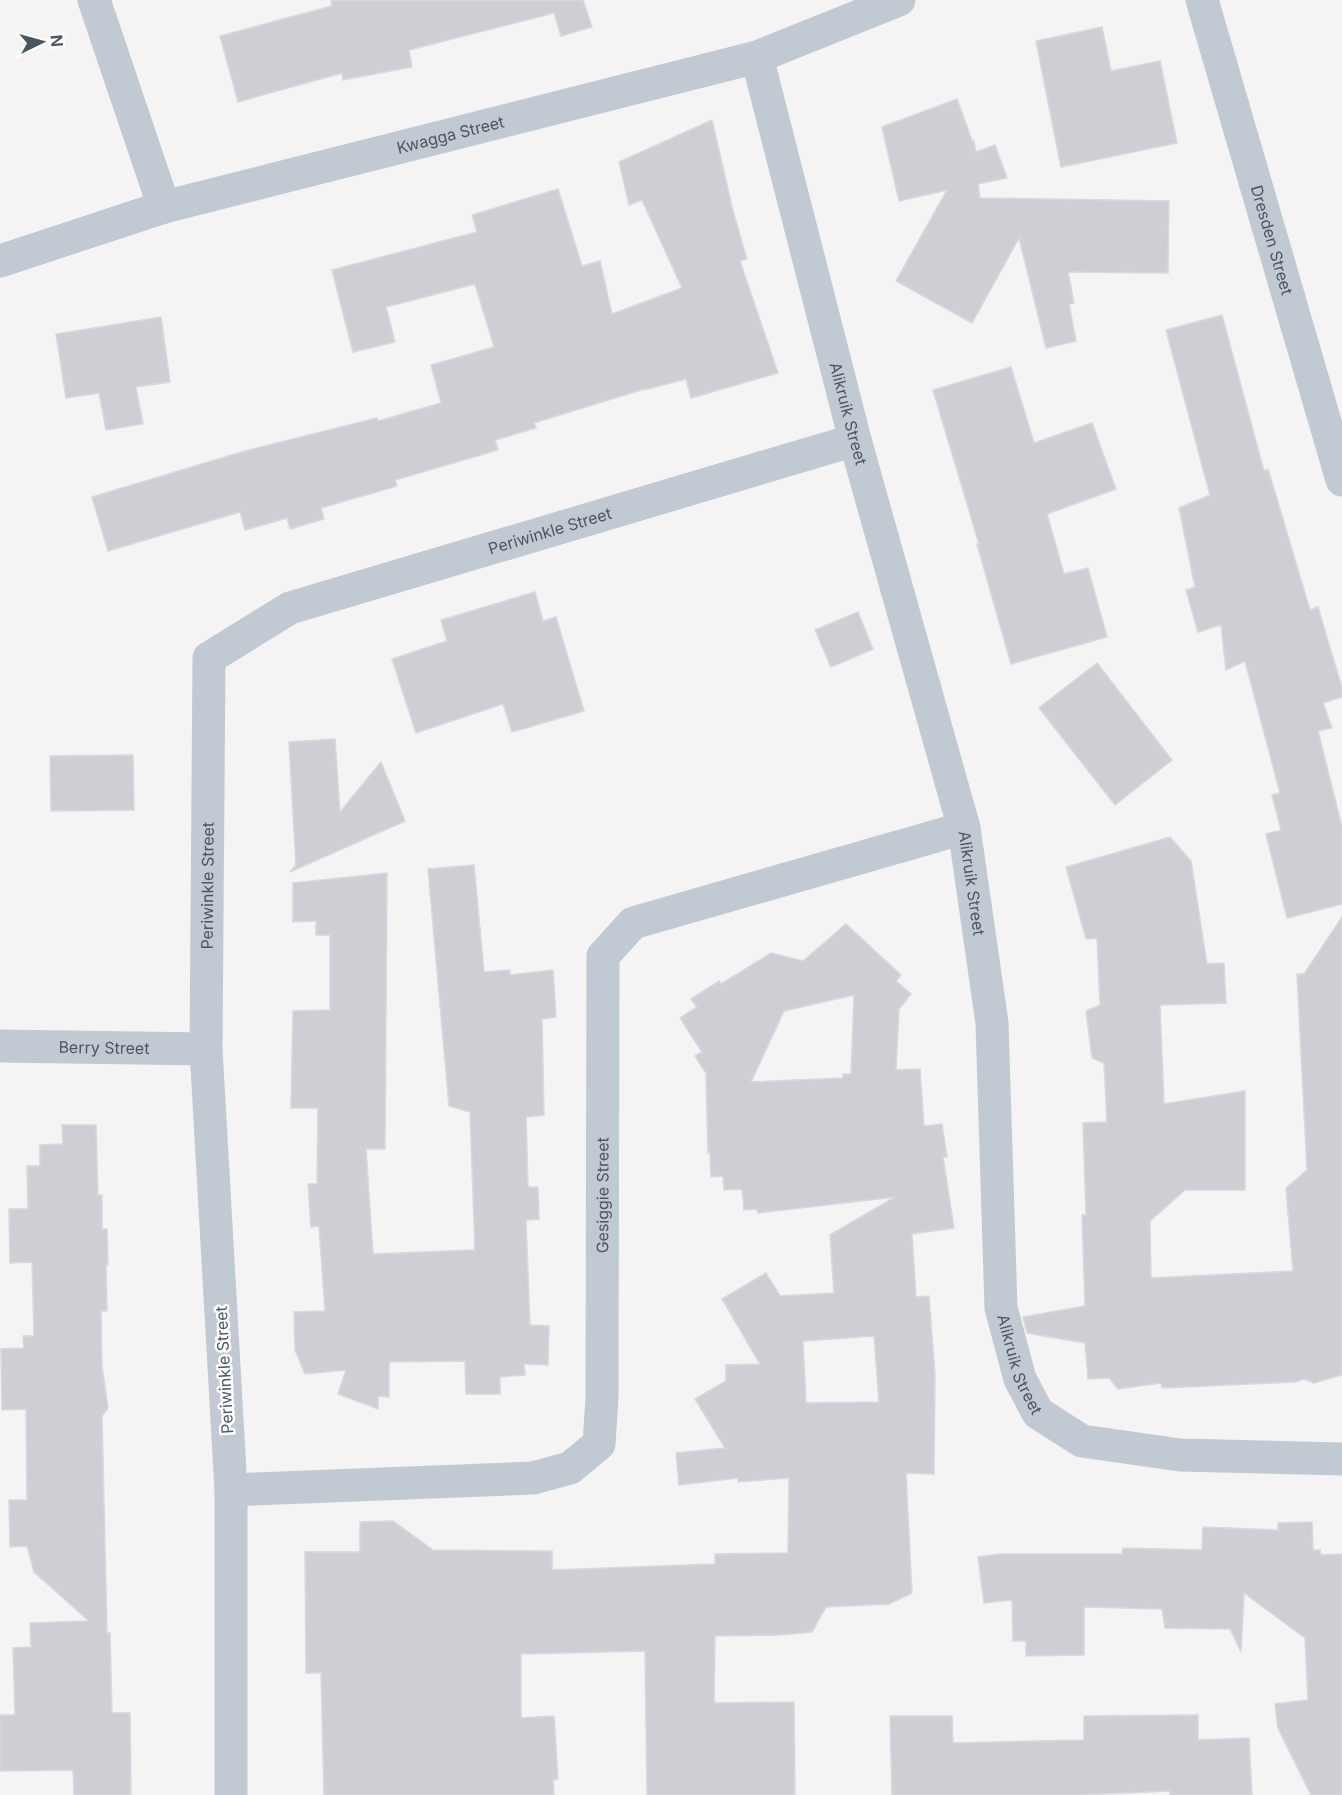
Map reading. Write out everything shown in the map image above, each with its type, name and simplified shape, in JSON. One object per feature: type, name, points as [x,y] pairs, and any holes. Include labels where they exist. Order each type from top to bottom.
[{"type":"street","points":[[94,0],[164,207]]},
{"type":"street","name":"Kwagga Street","points":[[0,261],[164,207],[757,57],[898,0]]},
{"type":"street","name":"Dresden Street","points":[[1202,0],[1342,480]]},
{"type":"street","name":"Alikruik Street","points":[[757,57],[855,440],[964,828],[992,1023],[1001,1308],[1020,1379],[1038,1413],[1082,1441],[1180,1455],[1342,1459]]},
{"type":"street","name":"Periwinkle Street","points":[[231,1795],[231,1490],[206,1048],[209,658],[290,608],[855,440]]},
{"type":"street","name":"Gesiggie Street","points":[[231,1490],[533,1478],[570,1468],[599,1444],[602,1398],[603,956],[633,923],[964,828]]},
{"type":"street","name":"Berry Street","points":[[0,1046],[206,1048]]},
{"type":"building","points":[[331,0],[583,0],[592,27],[561,36],[554,13],[409,50],[412,67],[343,80],[342,73],[238,102],[220,36],[332,6]]},
{"type":"building","points":[[1102,27],[1111,71],[1160,61],[1177,143],[1061,167],[1036,41]]},
{"type":"building","points":[[957,99],[973,143],[974,141],[976,152],[995,145],[1007,178],[978,184],[980,198],[1169,201],[1168,273],[1068,272],[1074,303],[1069,304],[1076,341],[1046,348],[1019,238],[972,323],[896,281],[947,190],[899,201],[882,127]]},
{"type":"building","points":[[712,120],[733,211],[747,259],[740,261],[778,373],[691,398],[686,379],[644,389],[534,423],[536,428],[495,440],[498,450],[395,480],[397,486],[321,508],[324,519],[290,529],[287,518],[245,530],[240,512],[108,551],[92,497],[245,451],[377,418],[378,421],[441,403],[431,365],[494,347],[475,284],[386,307],[395,342],[353,352],[332,270],[477,232],[472,215],[558,189],[582,266],[600,261],[612,314],[682,288],[642,200],[629,205],[619,162]]},
{"type":"building","points":[[1222,315],[1264,471],[1268,469],[1310,610],[1318,607],[1342,688],[1342,697],[1323,703],[1332,728],[1318,731],[1342,827],[1342,904],[1287,918],[1266,834],[1281,830],[1272,795],[1280,793],[1245,661],[1226,670],[1221,625],[1198,632],[1186,590],[1195,587],[1179,508],[1210,495],[1166,330]]},
{"type":"building","points":[[161,317],[170,382],[136,387],[143,424],[106,430],[99,393],[66,398],[56,334]]},
{"type":"building","points":[[1011,367],[1034,443],[1092,423],[1116,489],[1047,514],[1064,574],[1088,568],[1107,637],[1011,664],[977,544],[979,544],[933,390]]},
{"type":"building","points":[[535,592],[543,621],[556,617],[584,711],[512,732],[503,704],[416,733],[392,659],[447,641],[441,620]]},
{"type":"building","points":[[858,612],[873,649],[831,667],[815,630]]},
{"type":"building","points":[[1097,663],[1172,760],[1115,805],[1039,708]]},
{"type":"building","points":[[335,739],[340,812],[381,762],[405,821],[290,872],[296,865],[289,742]]},
{"type":"building","points":[[133,755],[134,810],[51,811],[50,756]]},
{"type":"building","points":[[1170,837],[1191,861],[1207,964],[1224,963],[1226,1003],[1160,1005],[1164,1104],[1245,1091],[1245,1190],[1185,1190],[1150,1221],[1151,1278],[1293,1271],[1286,1188],[1307,1170],[1297,974],[1304,974],[1342,917],[1342,1375],[1314,1383],[1304,1379],[1295,1382],[1162,1388],[1161,1383],[1118,1389],[1109,1378],[1088,1379],[1085,1343],[1027,1333],[1023,1317],[1085,1306],[1082,1215],[1086,1215],[1083,1123],[1107,1122],[1104,1063],[1092,1058],[1086,1011],[1100,1005],[1097,938],[1086,939],[1066,867]]},
{"type":"building","points":[[474,865],[484,972],[510,970],[510,975],[553,970],[556,1017],[542,1019],[544,1115],[526,1117],[528,1187],[538,1187],[539,1219],[526,1220],[530,1325],[549,1326],[548,1365],[524,1364],[525,1375],[500,1377],[500,1394],[466,1394],[465,1361],[389,1362],[389,1397],[378,1396],[378,1409],[338,1394],[346,1370],[305,1374],[295,1350],[294,1312],[325,1311],[319,1226],[311,1227],[308,1184],[317,1184],[318,1108],[291,1108],[293,1011],[330,1010],[330,935],[316,935],[316,921],[293,922],[293,883],[387,873],[385,1149],[366,1149],[373,1254],[475,1250],[470,1112],[449,1106],[428,869]]},
{"type":"building","points":[[846,924],[901,975],[896,981],[911,994],[899,1009],[896,1070],[920,1069],[924,1126],[942,1124],[947,1157],[943,1157],[954,1228],[912,1234],[916,1297],[929,1296],[935,1375],[934,1474],[906,1473],[912,1593],[889,1604],[826,1607],[812,1632],[715,1636],[714,1703],[794,1702],[795,1795],[647,1795],[645,1651],[521,1654],[521,1718],[554,1716],[558,1779],[553,1780],[554,1795],[324,1795],[321,1673],[306,1673],[305,1552],[360,1552],[360,1522],[393,1521],[433,1550],[552,1551],[552,1570],[715,1564],[715,1554],[788,1553],[789,1478],[738,1482],[738,1478],[679,1485],[676,1453],[725,1448],[695,1399],[726,1381],[726,1365],[760,1364],[722,1299],[766,1273],[780,1296],[834,1293],[830,1235],[895,1197],[758,1213],[757,1209],[744,1210],[742,1189],[724,1190],[723,1176],[711,1177],[710,1152],[708,1153],[706,1073],[695,1056],[702,1052],[680,1018],[697,1007],[691,999],[719,981],[721,984],[771,953],[803,961]],"holes":[[[854,995],[851,1074],[843,1074],[843,1078],[751,1082],[784,1011]],[[874,1336],[879,1402],[806,1403],[803,1341]]]},
{"type":"building","points":[[62,1125],[96,1125],[98,1195],[102,1195],[102,1229],[107,1229],[107,1311],[101,1311],[102,1366],[108,1408],[102,1416],[107,1633],[110,1633],[112,1713],[130,1713],[131,1795],[74,1795],[73,1770],[0,1771],[0,1715],[15,1715],[13,1648],[31,1647],[30,1623],[89,1621],[34,1572],[27,1546],[10,1547],[9,1500],[27,1500],[26,1409],[2,1410],[1,1349],[24,1348],[23,1336],[34,1336],[32,1262],[10,1263],[9,1209],[28,1209],[27,1166],[40,1166],[40,1145],[63,1144]]},
{"type":"building","points":[[1312,1522],[1313,1550],[1320,1550],[1321,1555],[1342,1554],[1342,1795],[1311,1795],[1278,1728],[1275,1704],[1308,1700],[1305,1638],[1244,1593],[1241,1652],[1230,1629],[1165,1628],[1162,1609],[1084,1607],[1084,1655],[1026,1656],[1026,1641],[1013,1641],[1012,1600],[984,1603],[978,1557],[1000,1554],[1122,1554],[1123,1548],[1202,1550],[1203,1527],[1278,1530],[1278,1523]]},
{"type":"building","points":[[1198,1715],[1198,1740],[1249,1738],[1252,1795],[1170,1795],[1170,1791],[1078,1795],[892,1795],[890,1716],[952,1716],[953,1743],[1084,1740],[1084,1716]]}]
